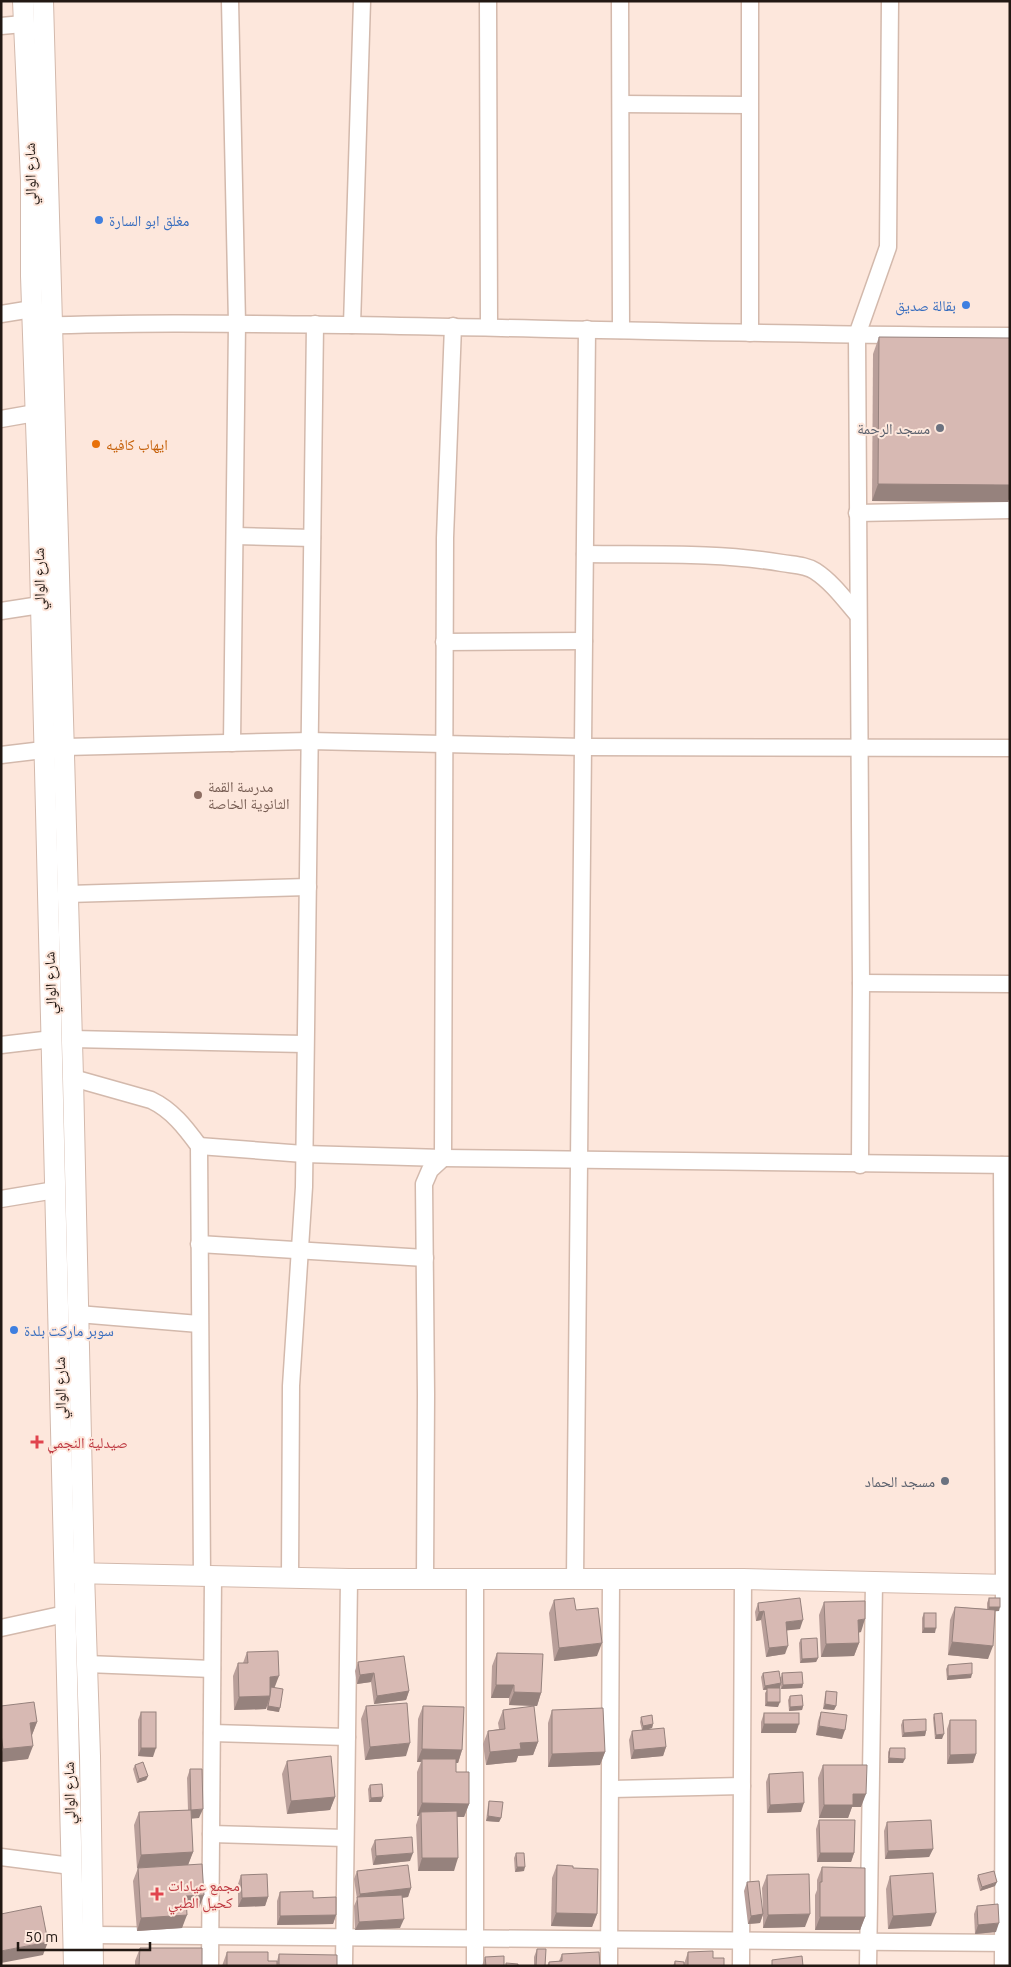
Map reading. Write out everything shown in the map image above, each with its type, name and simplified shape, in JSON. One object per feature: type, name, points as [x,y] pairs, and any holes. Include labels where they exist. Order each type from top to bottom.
[{"type":"street","name":"شارع الوالي","points":[[23,1],[30,180],[65,747],[78,1314],[74,1573],[65,1614],[74,1966]]},
{"type":"street","name":"شارع الوالي","points":[[43,1],[35,413],[43,750],[55,1190],[74,1573],[87,1664],[93,1966]]},
{"type":"street","points":[[230,1],[237,324],[232,742]]},
{"type":"street","points":[[352,325],[362,1]]},
{"type":"street","points":[[488,1],[488,326]]},
{"type":"street","points":[[620,1],[621,330]]},
{"type":"street","points":[[750,1],[750,333]]},
{"type":"street","points":[[860,1164],[861,983],[858,747],[857,335],[888,248],[890,1]]},
{"type":"street","points":[[1,26],[24,24]]},
{"type":"street","points":[[621,104],[749,105]]},
{"type":"street","points":[[1,314],[38,320],[488,326],[857,335],[1010,336]]},
{"type":"street","points":[[290,1578],[291,1386],[304,1154],[315,324]]},
{"type":"street","points":[[425,1579],[424,1184],[430,1170],[443,1158],[445,538],[453,326]]},
{"type":"street","points":[[574,1579],[587,329]]},
{"type":"street","points":[[1,419],[35,413]]},
{"type":"street","points":[[857,513],[1010,510]]},
{"type":"street","points":[[234,536],[312,538]]},
{"type":"street","points":[[584,554],[755,559],[803,567],[814,571],[824,579],[844,597],[858,615]]},
{"type":"street","points":[[1,611],[40,605]]},
{"type":"street","points":[[444,642],[584,641]]},
{"type":"street","points":[[65,747],[232,742],[310,742],[584,748],[1010,748]]},
{"type":"street","points":[[1,755],[43,750]]},
{"type":"street","points":[[68,894],[308,887]]},
{"type":"street","points":[[861,983],[1010,984]]},
{"type":"street","points":[[1,1045],[52,1039]]},
{"type":"street","points":[[72,1039],[306,1044]]},
{"type":"street","points":[[73,1078],[151,1100],[162,1105],[181,1122],[199,1146],[200,1324],[212,1669],[210,1966]]},
{"type":"street","points":[[199,1146],[304,1154],[443,1158],[1006,1165],[1007,1942],[1003,1966]]},
{"type":"street","points":[[1,1199],[55,1190]]},
{"type":"street","points":[[199,1244],[300,1252],[425,1258]]},
{"type":"street","points":[[78,1314],[200,1324]]},
{"type":"street","points":[[74,1573],[349,1579],[743,1579],[1007,1585]]},
{"type":"street","points":[[344,1966],[349,1579]]},
{"type":"street","points":[[609,1966],[612,1789],[611,1579]]},
{"type":"street","points":[[741,1966],[743,1579]]},
{"type":"street","points":[[475,1580],[475,1966]]},
{"type":"street","points":[[868,1966],[874,1583]]},
{"type":"street","points":[[1,1628],[65,1614]]},
{"type":"street","points":[[87,1664],[212,1669]]},
{"type":"street","points":[[212,1733],[347,1737]]},
{"type":"street","points":[[612,1789],[742,1786]]},
{"type":"street","points":[[211,1834],[346,1838]]},
{"type":"street","points":[[1,1857],[71,1866]]},
{"type":"street","points":[[93,1935],[1007,1942]]},
{"type":"building","name":"مسجد الرحمة","points":[[879,337],[1010,338],[1010,485],[878,484]]},
{"type":"building","points":[[574,1598],[576,1610],[598,1608],[602,1643],[559,1648],[554,1600]]},
{"type":"building","points":[[800,1598],[803,1620],[786,1622],[788,1646],[769,1648],[764,1611],[759,1612],[758,1603]]},
{"type":"building","points":[[989,1598],[1000,1598],[1000,1607],[989,1607]]},
{"type":"building","points":[[865,1601],[865,1619],[858,1620],[859,1643],[826,1644],[824,1602]]},
{"type":"building","points":[[955,1607],[995,1610],[993,1646],[952,1642]]},
{"type":"building","points":[[924,1613],[936,1613],[936,1628],[924,1628]]},
{"type":"building","points":[[817,1638],[818,1658],[802,1659],[801,1639]]},
{"type":"building","points":[[278,1651],[279,1676],[270,1677],[270,1696],[239,1697],[238,1663],[248,1663],[247,1652]]},
{"type":"building","points":[[497,1653],[543,1654],[541,1693],[514,1692],[514,1685],[496,1685]]},
{"type":"building","points":[[404,1656],[409,1691],[377,1696],[374,1673],[360,1675],[358,1662]]},
{"type":"building","points":[[972,1663],[972,1674],[948,1676],[948,1665]]},
{"type":"building","points":[[779,1671],[781,1683],[765,1686],[763,1673]]},
{"type":"building","points":[[802,1672],[803,1684],[783,1685],[782,1673]]},
{"type":"building","points":[[271,1687],[283,1689],[280,1708],[268,1706]]},
{"type":"building","points":[[767,1688],[780,1688],[780,1702],[767,1702]]},
{"type":"building","points":[[826,1691],[837,1692],[836,1706],[825,1704]]},
{"type":"building","points":[[802,1695],[803,1706],[790,1707],[790,1696]]},
{"type":"building","points":[[34,1702],[37,1722],[30,1723],[33,1746],[3,1749],[1,1706]]},
{"type":"building","points":[[407,1703],[410,1743],[370,1747],[366,1706]]},
{"type":"building","points":[[423,1706],[464,1707],[462,1750],[422,1749]]},
{"type":"building","points":[[534,1706],[538,1742],[520,1743],[521,1749],[490,1752],[488,1731],[505,1729],[503,1710]]},
{"type":"building","points":[[603,1708],[605,1752],[552,1754],[552,1710]]},
{"type":"building","points":[[141,1712],[156,1712],[156,1748],[141,1748]]},
{"type":"building","points":[[821,1712],[847,1715],[845,1730],[819,1726]]},
{"type":"building","points":[[764,1713],[799,1713],[799,1724],[764,1724]]},
{"type":"building","points":[[942,1713],[944,1734],[936,1735],[934,1714]]},
{"type":"building","points":[[652,1715],[653,1724],[643,1726],[641,1717]]},
{"type":"building","points":[[926,1719],[926,1731],[904,1733],[903,1720]]},
{"type":"building","points":[[950,1720],[976,1720],[976,1754],[950,1755]]},
{"type":"building","points":[[664,1728],[666,1747],[634,1750],[632,1731]]},
{"type":"building","points":[[890,1748],[905,1748],[905,1759],[889,1758]]},
{"type":"building","points":[[331,1756],[335,1797],[291,1801],[287,1761]]},
{"type":"building","points":[[422,1759],[456,1759],[456,1772],[469,1772],[469,1804],[422,1803]]},
{"type":"building","points":[[143,1762],[148,1776],[139,1779],[135,1765]]},
{"type":"building","points":[[823,1765],[867,1765],[866,1794],[853,1794],[853,1805],[824,1805]]},
{"type":"building","points":[[190,1769],[202,1769],[203,1809],[191,1810]]},
{"type":"building","points":[[803,1772],[804,1803],[770,1805],[769,1774]]},
{"type":"building","points":[[382,1784],[383,1797],[371,1798],[370,1785]]},
{"type":"building","points":[[489,1801],[503,1802],[501,1818],[488,1816]]},
{"type":"building","points":[[191,1810],[193,1852],[141,1855],[139,1812]]},
{"type":"building","points":[[457,1811],[458,1858],[422,1858],[421,1812]]},
{"type":"building","points":[[819,1820],[855,1820],[854,1853],[820,1853]]},
{"type":"building","points":[[931,1820],[933,1849],[888,1851],[887,1822]]},
{"type":"building","points":[[412,1837],[413,1853],[376,1856],[375,1840]]},
{"type":"building","points":[[516,1853],[524,1853],[525,1867],[517,1867]]},
{"type":"building","points":[[202,1864],[204,1895],[186,1896],[187,1915],[141,1918],[138,1868]]},
{"type":"building","points":[[408,1865],[411,1888],[360,1894],[357,1871]]},
{"type":"building","points":[[557,1865],[598,1869],[597,1914],[556,1913]]},
{"type":"building","points":[[822,1867],[865,1868],[865,1917],[820,1917]]},
{"type":"building","points":[[994,1871],[997,1882],[982,1887],[978,1875]]},
{"type":"building","points":[[933,1873],[936,1913],[893,1916],[890,1876]]},
{"type":"building","points":[[267,1874],[268,1897],[242,1898],[241,1875]]},
{"type":"building","points":[[809,1874],[810,1914],[768,1915],[767,1875]]},
{"type":"building","points":[[759,1881],[763,1914],[751,1916],[747,1882]]},
{"type":"building","points":[[313,1891],[313,1898],[336,1897],[336,1915],[280,1916],[280,1892]]},
{"type":"building","points":[[402,1895],[404,1919],[359,1922],[357,1897]]},
{"type":"building","points":[[998,1904],[999,1923],[978,1925],[977,1906]]},
{"type":"building","points":[[41,1906],[48,1942],[1,1951],[1,1914]]},
{"type":"building","points":[[140,1948],[202,1948],[202,1966],[139,1966]]},
{"type":"building","points":[[537,1949],[546,1949],[545,1966],[536,1966]]},
{"type":"building","points":[[713,1951],[713,1958],[724,1958],[724,1966],[688,1966],[688,1952]]},
{"type":"building","points":[[227,1952],[268,1952],[268,1961],[277,1961],[277,1966],[227,1966]]},
{"type":"building","points":[[599,1952],[600,1966],[549,1966],[549,1962],[562,1961],[562,1954]]},
{"type":"building","points":[[279,1954],[337,1955],[337,1966],[279,1965]]},
{"type":"building","points":[[504,1956],[504,1966],[486,1966],[485,1957]]},
{"type":"building","points":[[802,1956],[803,1966],[772,1966],[772,1960]]},
{"type":"building","points":[[675,1961],[684,1962],[684,1966],[675,1966]]},
{"type":"building","points":[[506,1963],[518,1964],[518,1966],[506,1966]]},
{"type":"place","name":"مغلق ابو السارة","points":[[99,220]]},
{"type":"place","name":"بقالة صديق","points":[[966,305]]},
{"type":"place","name":"مسجد الرحمة","points":[[940,428]]},
{"type":"place","name":"ايهاب كافيه","points":[[96,444]]},
{"type":"place","name":"مدرسة القمة الثانوية الخاصة","points":[[198,795]]},
{"type":"place","name":"سوبر ماركت بلدة","points":[[14,1330]]},
{"type":"place","name":"صيدلية النجمي","points":[[37,1442]]},
{"type":"place","name":"مسجد الحماد","points":[[945,1481]]},
{"type":"place","name":"مجمع عيادات كحيل الطبي","points":[[157,1894]]}]
